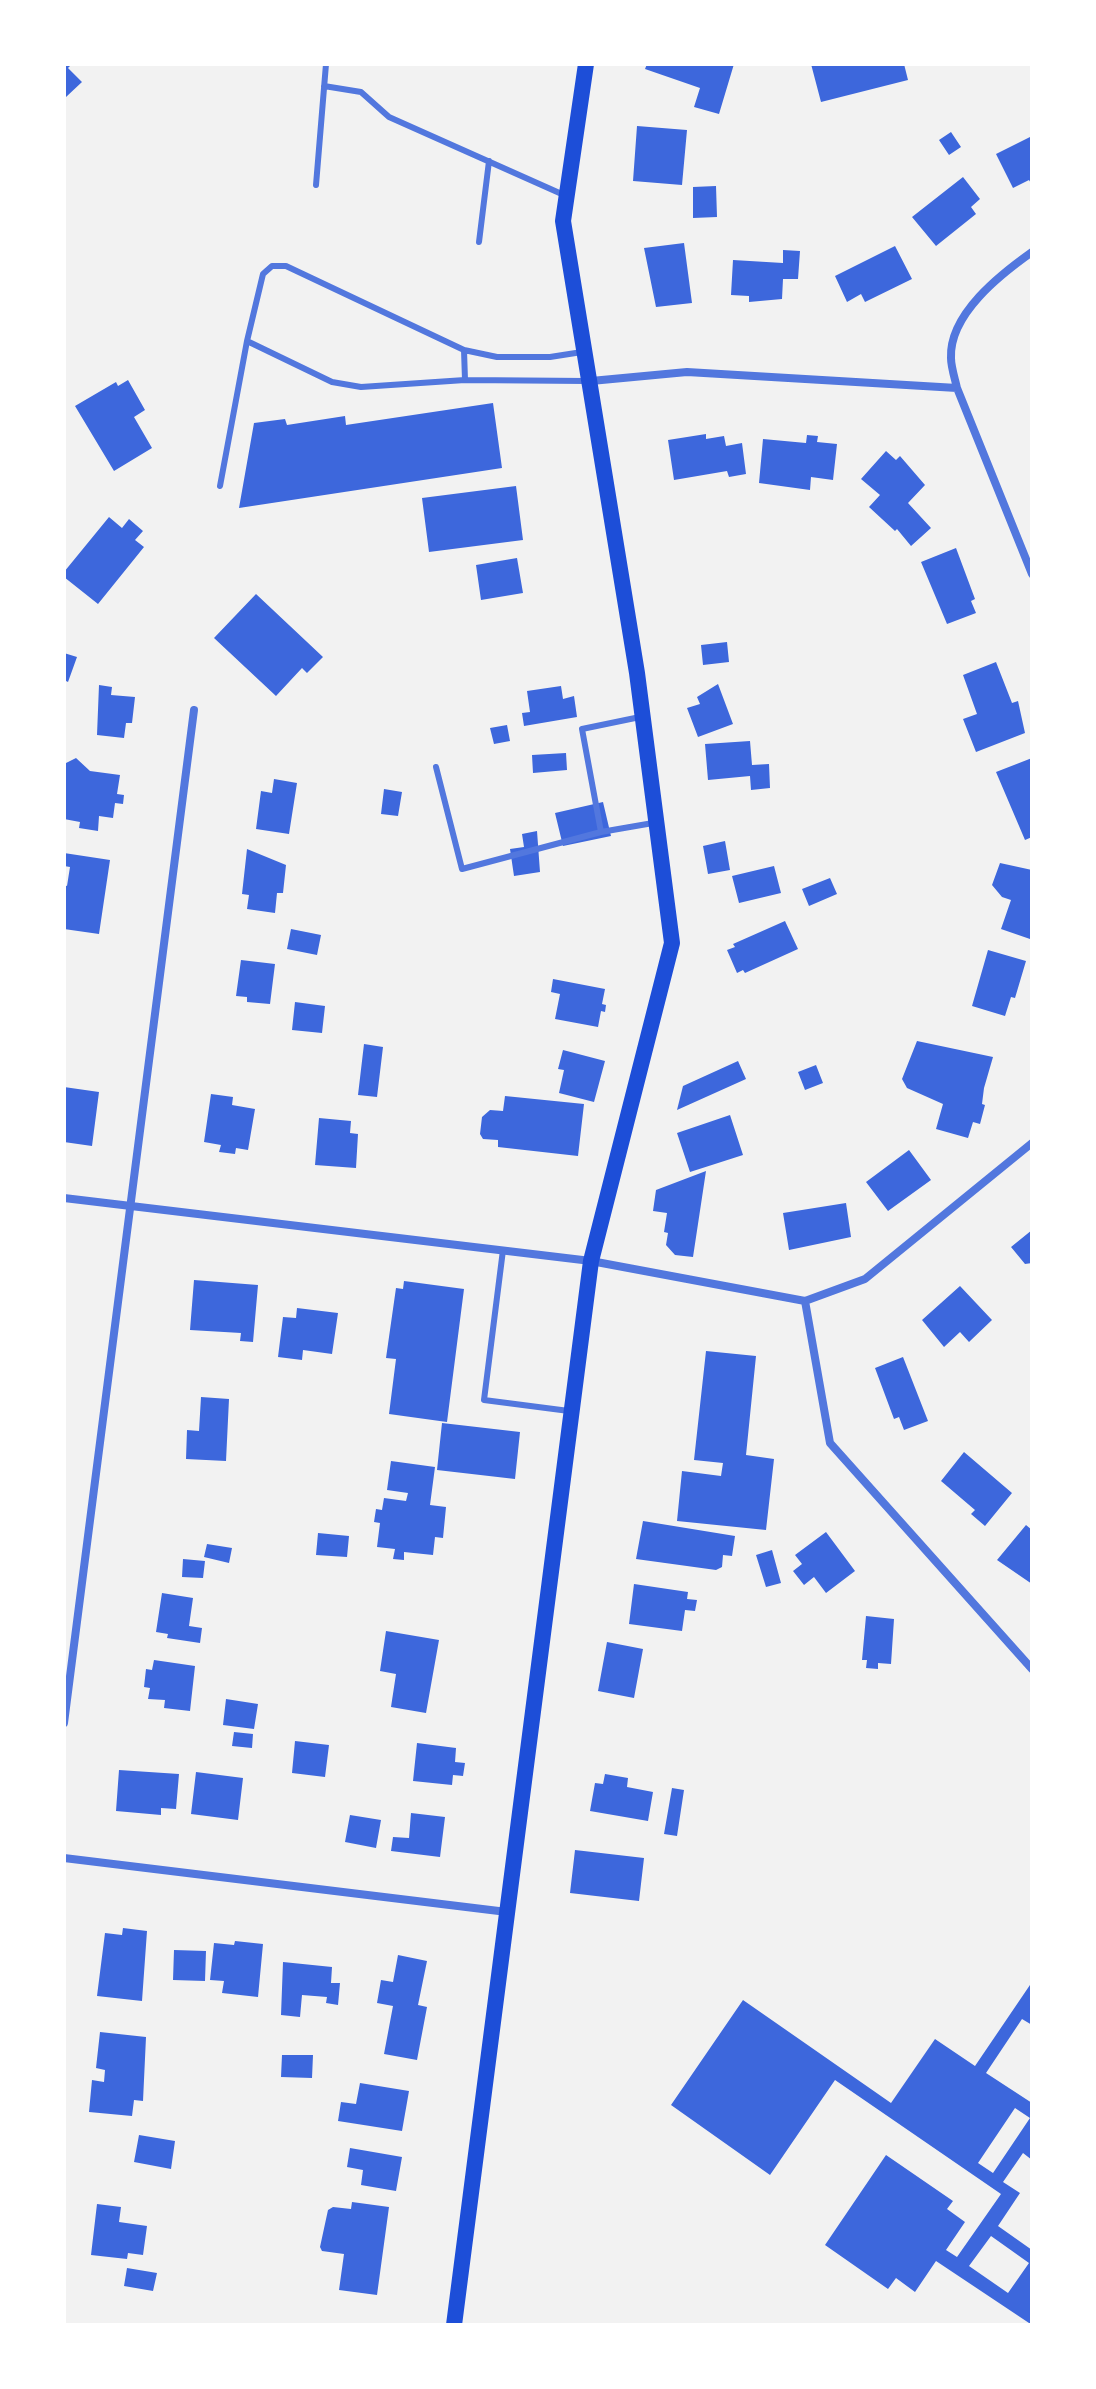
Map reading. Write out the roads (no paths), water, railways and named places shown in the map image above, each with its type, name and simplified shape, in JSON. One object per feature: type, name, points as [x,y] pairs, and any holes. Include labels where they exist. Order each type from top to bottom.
[{"type":"main road","points":[[454,2325],[591,1261],[672,943],[643,716],[563,221],[586,64]]},
{"type":"street","points":[[1032,252],[999,275],[972,304],[950,356],[957,388],[1032,574]]},
{"type":"street","points":[[591,381],[687,372],[957,388]]},
{"type":"street","points":[[64,1723],[133,1206],[194,710]]},
{"type":"street","points":[[64,1198],[591,1261],[805,1301],[865,1279],[1032,1143]]},
{"type":"street","points":[[805,1301],[830,1443],[1032,1669]]},
{"type":"street","points":[[64,1858],[507,1913]]},
{"type":"lane","points":[[316,185],[326,64]]},
{"type":"lane","points":[[324,86],[361,92],[389,117],[567,196]]},
{"type":"lane","points":[[479,242],[489,161]]},
{"type":"lane","points":[[220,486],[247,341],[263,274],[272,266],[286,266],[464,350],[497,357],[550,357],[586,352]]},
{"type":"lane","points":[[247,341],[343,384],[361,387],[465,380],[591,381]]},
{"type":"lane","points":[[464,350],[465,380]]},
{"type":"lane","points":[[601,832],[582,729],[643,716]]},
{"type":"lane","points":[[436,767],[462,869],[601,832],[657,823]]},
{"type":"lane","points":[[503,1250],[484,1400],[572,1412]]}]
